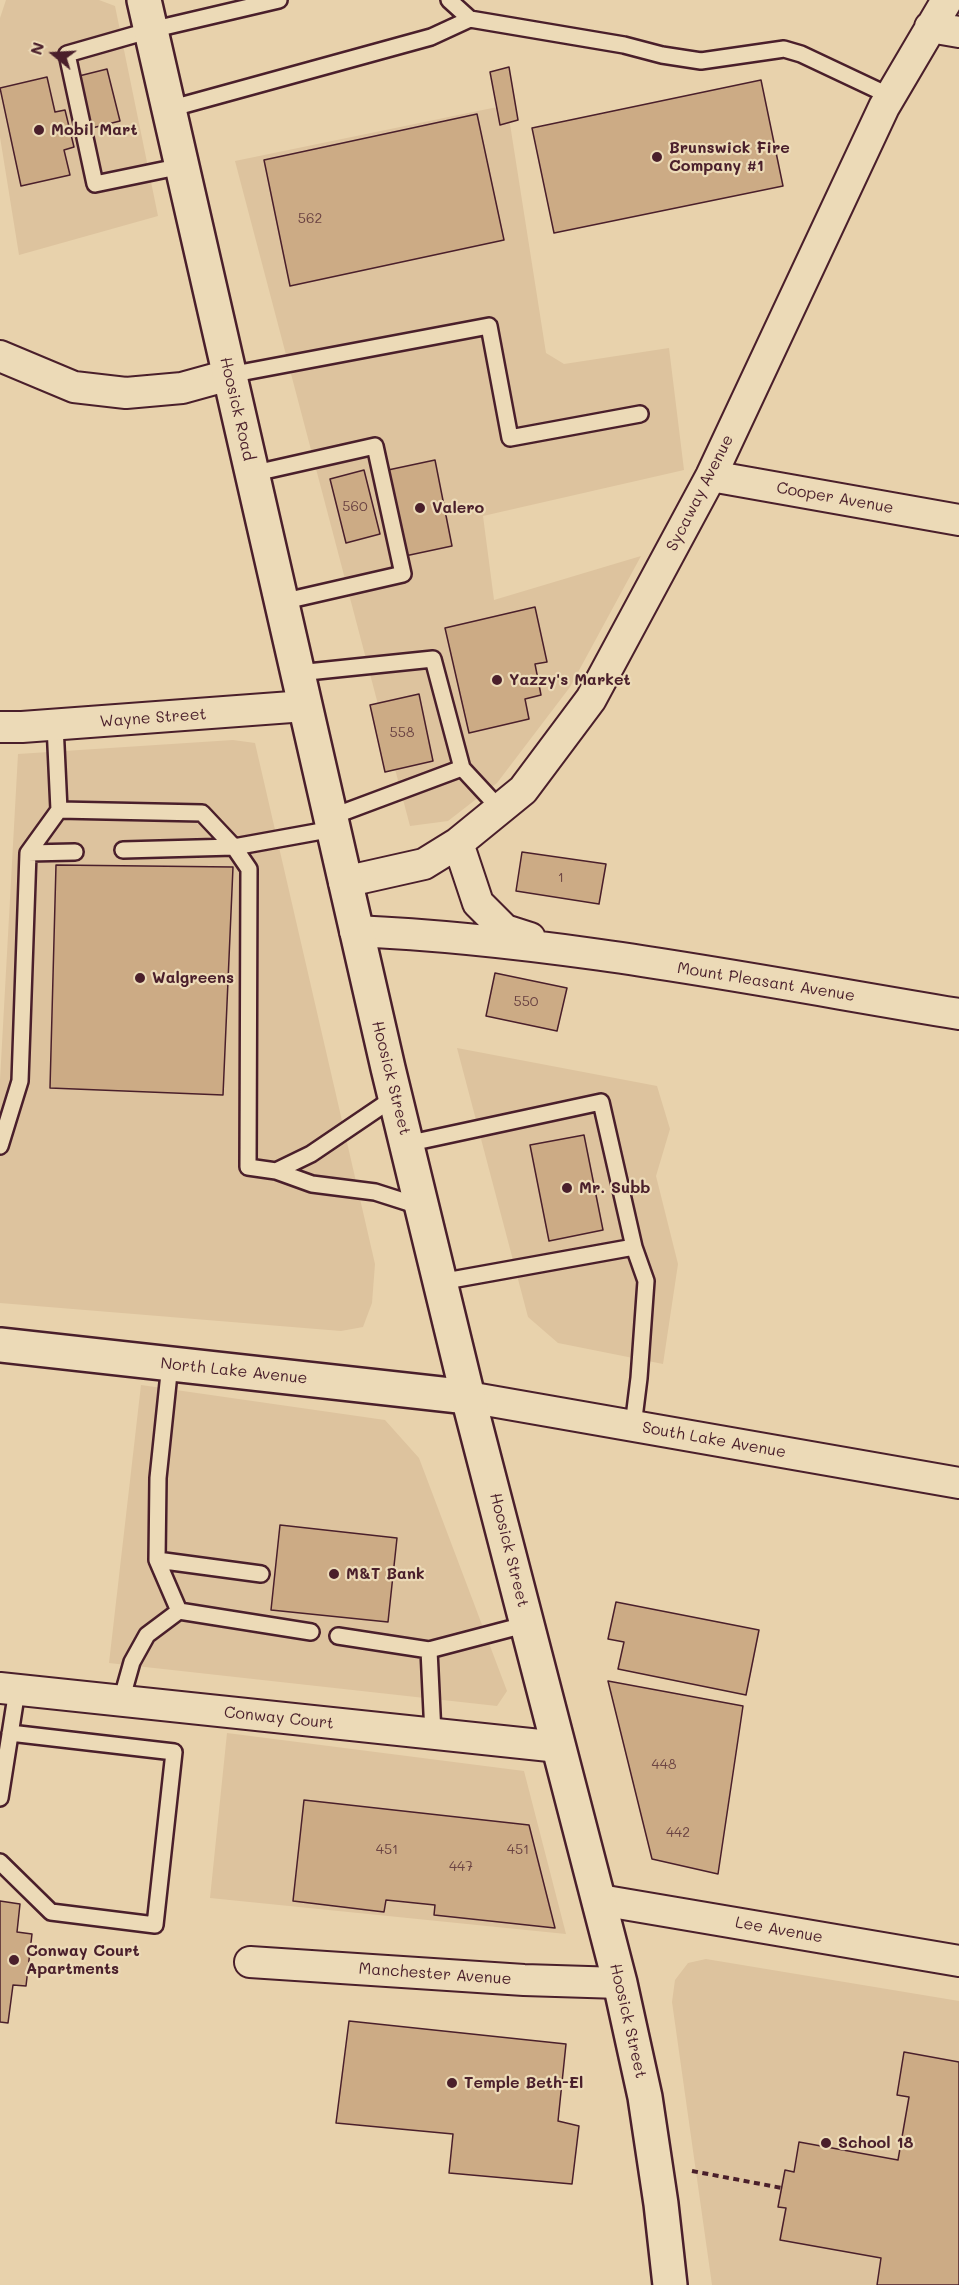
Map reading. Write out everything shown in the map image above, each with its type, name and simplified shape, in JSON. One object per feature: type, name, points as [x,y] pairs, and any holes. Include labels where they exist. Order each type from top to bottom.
[{"type":"main road","name":"Hoosick Road","points":[[147,15],[332,823]]},
{"type":"main road","name":"Hoosick Street","points":[[332,823],[406,1144],[468,1397],[620,1983],[645,2097],[670,2285]]},
{"type":"main road","name":"North Lake Avenue","points":[[0,1345],[468,1397]]},
{"type":"street","name":"Sycaway Avenue","points":[[344,882],[424,864],[458,843],[523,790],[591,699],[711,476],[890,96],[947,0]]},
{"type":"street","points":[[930,27],[959,32]]},
{"type":"street","points":[[0,356],[74,387],[126,393],[182,388],[229,375]]},
{"type":"street","name":"Cooper Avenue","points":[[711,476],[959,520]]},
{"type":"street","name":"Wayne Street","points":[[0,727],[305,706]]},
{"type":"street","name":"Mount Pleasant Avenue","points":[[458,843],[478,903],[504,930],[574,950]]},
{"type":"street","name":"Mount Pleasant Avenue","points":[[356,931],[421,934],[574,950],[959,1014]]},
{"type":"street","name":"South Lake Avenue","points":[[468,1397],[959,1484]]},
{"type":"street","name":"Conway Court","points":[[9,1689],[559,1747]]},
{"type":"street","name":"Lee Avenue","points":[[600,1900],[959,1962]]},
{"type":"street","name":"Manchester Avenue","points":[[250,1962],[524,1980],[620,1983]]},
{"type":"lane","points":[[182,166],[95,184],[67,54],[147,15],[279,0]]},
{"type":"lane","points":[[449,0],[470,19],[624,45],[662,55],[701,61],[784,50],[801,54],[890,96]]},
{"type":"lane","points":[[169,109],[431,37],[470,19]]},
{"type":"lane","points":[[229,375],[489,326],[510,438],[640,414]]},
{"type":"lane","points":[[252,474],[375,446],[404,574],[281,602]]},
{"type":"lane","points":[[298,673],[433,659],[462,768],[500,809]]},
{"type":"lane","points":[[0,1146],[20,1081],[28,853],[59,810],[55,725]]},
{"type":"lane","points":[[123,850],[234,847],[332,823],[462,768]]},
{"type":"lane","points":[[59,810],[202,813],[234,847],[249,869],[248,1167],[276,1171],[312,1184],[375,1192],[422,1208]]},
{"type":"lane","points":[[28,853],[75,852]]},
{"type":"lane","points":[[276,1171],[311,1154],[395,1097]]},
{"type":"lane","points":[[406,1144],[601,1102],[634,1247],[645,1281],[639,1378],[633,1425]]},
{"type":"lane","points":[[440,1282],[634,1247]]},
{"type":"lane","points":[[170,1364],[158,1478],[157,1560],[179,1611]]},
{"type":"lane","points":[[157,1560],[261,1574]]},
{"type":"lane","points":[[121,1701],[132,1662],[147,1635],[179,1611],[311,1632]]},
{"type":"lane","points":[[338,1636],[429,1650],[528,1624]]},
{"type":"lane","points":[[429,1650],[433,1734]]},
{"type":"lane","points":[[0,1798],[10,1733],[9,1689]]},
{"type":"lane","points":[[0,1862],[51,1911],[155,1925],[174,1752],[10,1733]]},
{"type":"path","points":[[691,2171],[782,2188]]},
{"type":"shaded area","points":[[6,0],[99,0],[115,6],[158,216],[19,255],[0,137],[0,18]]},
{"type":"shaded area","points":[[507,105],[546,353],[564,364],[669,348],[684,470],[483,516],[494,600],[641,556],[570,687],[497,783],[448,821],[410,826],[235,161]]},
{"type":"shaded area","points":[[233,740],[255,743],[375,1264],[372,1303],[363,1327],[341,1331],[0,1303],[0,1080],[18,754]]},
{"type":"shaded area","points":[[457,1048],[657,1086],[670,1129],[656,1176],[678,1264],[663,1364],[558,1343],[528,1317]]},
{"type":"shaded area","points":[[141,1385],[385,1420],[419,1458],[507,1691],[497,1706],[109,1663]]},
{"type":"shaded area","points":[[227,1733],[524,1771],[566,1934],[210,1898]]},
{"type":"shaded area","name":"School 18","points":[[706,1959],[959,2001],[959,2285],[712,2285],[672,2002],[675,1980],[688,1963]]},
{"type":"building","points":[[509,67],[518,120],[500,125],[490,72]]},
{"type":"building","points":[[107,69],[120,121],[88,129],[75,77]]},
{"type":"building","name":"Mobil Mart","points":[[47,77],[55,112],[65,110],[74,147],[64,150],[70,175],[21,186],[0,88]]},
{"type":"building","name":"Brunswick Fire Company #1","points":[[761,80],[783,186],[554,233],[532,128]]},
{"type":"building","points":[[477,114],[504,240],[290,286],[264,160]]},
{"type":"building","name":"Valero","points":[[435,460],[452,546],[405,556],[388,470]]},
{"type":"building","points":[[364,470],[380,534],[346,543],[330,479]]},
{"type":"building","name":"Yazzy's Market","points":[[535,607],[547,662],[535,664],[541,695],[525,699],[529,719],[469,733],[445,628]]},
{"type":"building","points":[[419,694],[433,761],[385,772],[370,705]]},
{"type":"building","points":[[522,852],[606,864],[599,904],[516,891]]},
{"type":"building","name":"Walgreens","points":[[56,865],[233,867],[223,1095],[50,1088]]},
{"type":"building","points":[[495,973],[567,988],[557,1031],[486,1016]]},
{"type":"building","name":"Mr. Subb","points":[[584,1135],[603,1230],[549,1241],[530,1145]]},
{"type":"building","name":"M&T Bank","points":[[280,1525],[397,1538],[388,1622],[271,1610]]},
{"type":"building","points":[[616,1602],[759,1630],[746,1695],[618,1669],[624,1642],[608,1639]]},
{"type":"building","points":[[608,1681],[743,1706],[718,1874],[652,1859]]},
{"type":"building","points":[[304,1800],[529,1825],[555,1928],[434,1915],[435,1905],[386,1900],[384,1912],[293,1901]]},
{"type":"building","name":"Conway Court Apartments","points":[[0,1901],[20,1904],[17,1932],[32,1934],[26,1986],[13,1985],[8,2023],[0,2022]]},
{"type":"building","name":"Temple Beth-El","points":[[349,2021],[566,2044],[558,2121],[579,2126],[572,2184],[449,2173],[453,2134],[336,2123]]},
{"type":"building","points":[[904,2052],[959,2062],[959,2285],[877,2285],[881,2258],[780,2240],[786,2208],[778,2207],[785,2170],[794,2172],[799,2142],[898,2160],[909,2097],[897,2095]]},
{"type":"place","name":"Mobil Mart","points":[[39,130]]},
{"type":"place","name":"Brunswick Fire Company #1","points":[[657,157]]},
{"type":"place","name":"Valero","points":[[420,508]]},
{"type":"place","name":"Yazzy's Market","points":[[497,680]]},
{"type":"place","name":"Walgreens","points":[[140,978]]},
{"type":"place","name":"Mr. Subb","points":[[567,1188]]},
{"type":"place","name":"M&T Bank","points":[[334,1574]]},
{"type":"place","name":"Conway Court Apartments","points":[[14,1960]]},
{"type":"place","name":"Temple Beth-El","points":[[452,2083]]},
{"type":"place","name":"School 18","points":[[826,2143]]}]
